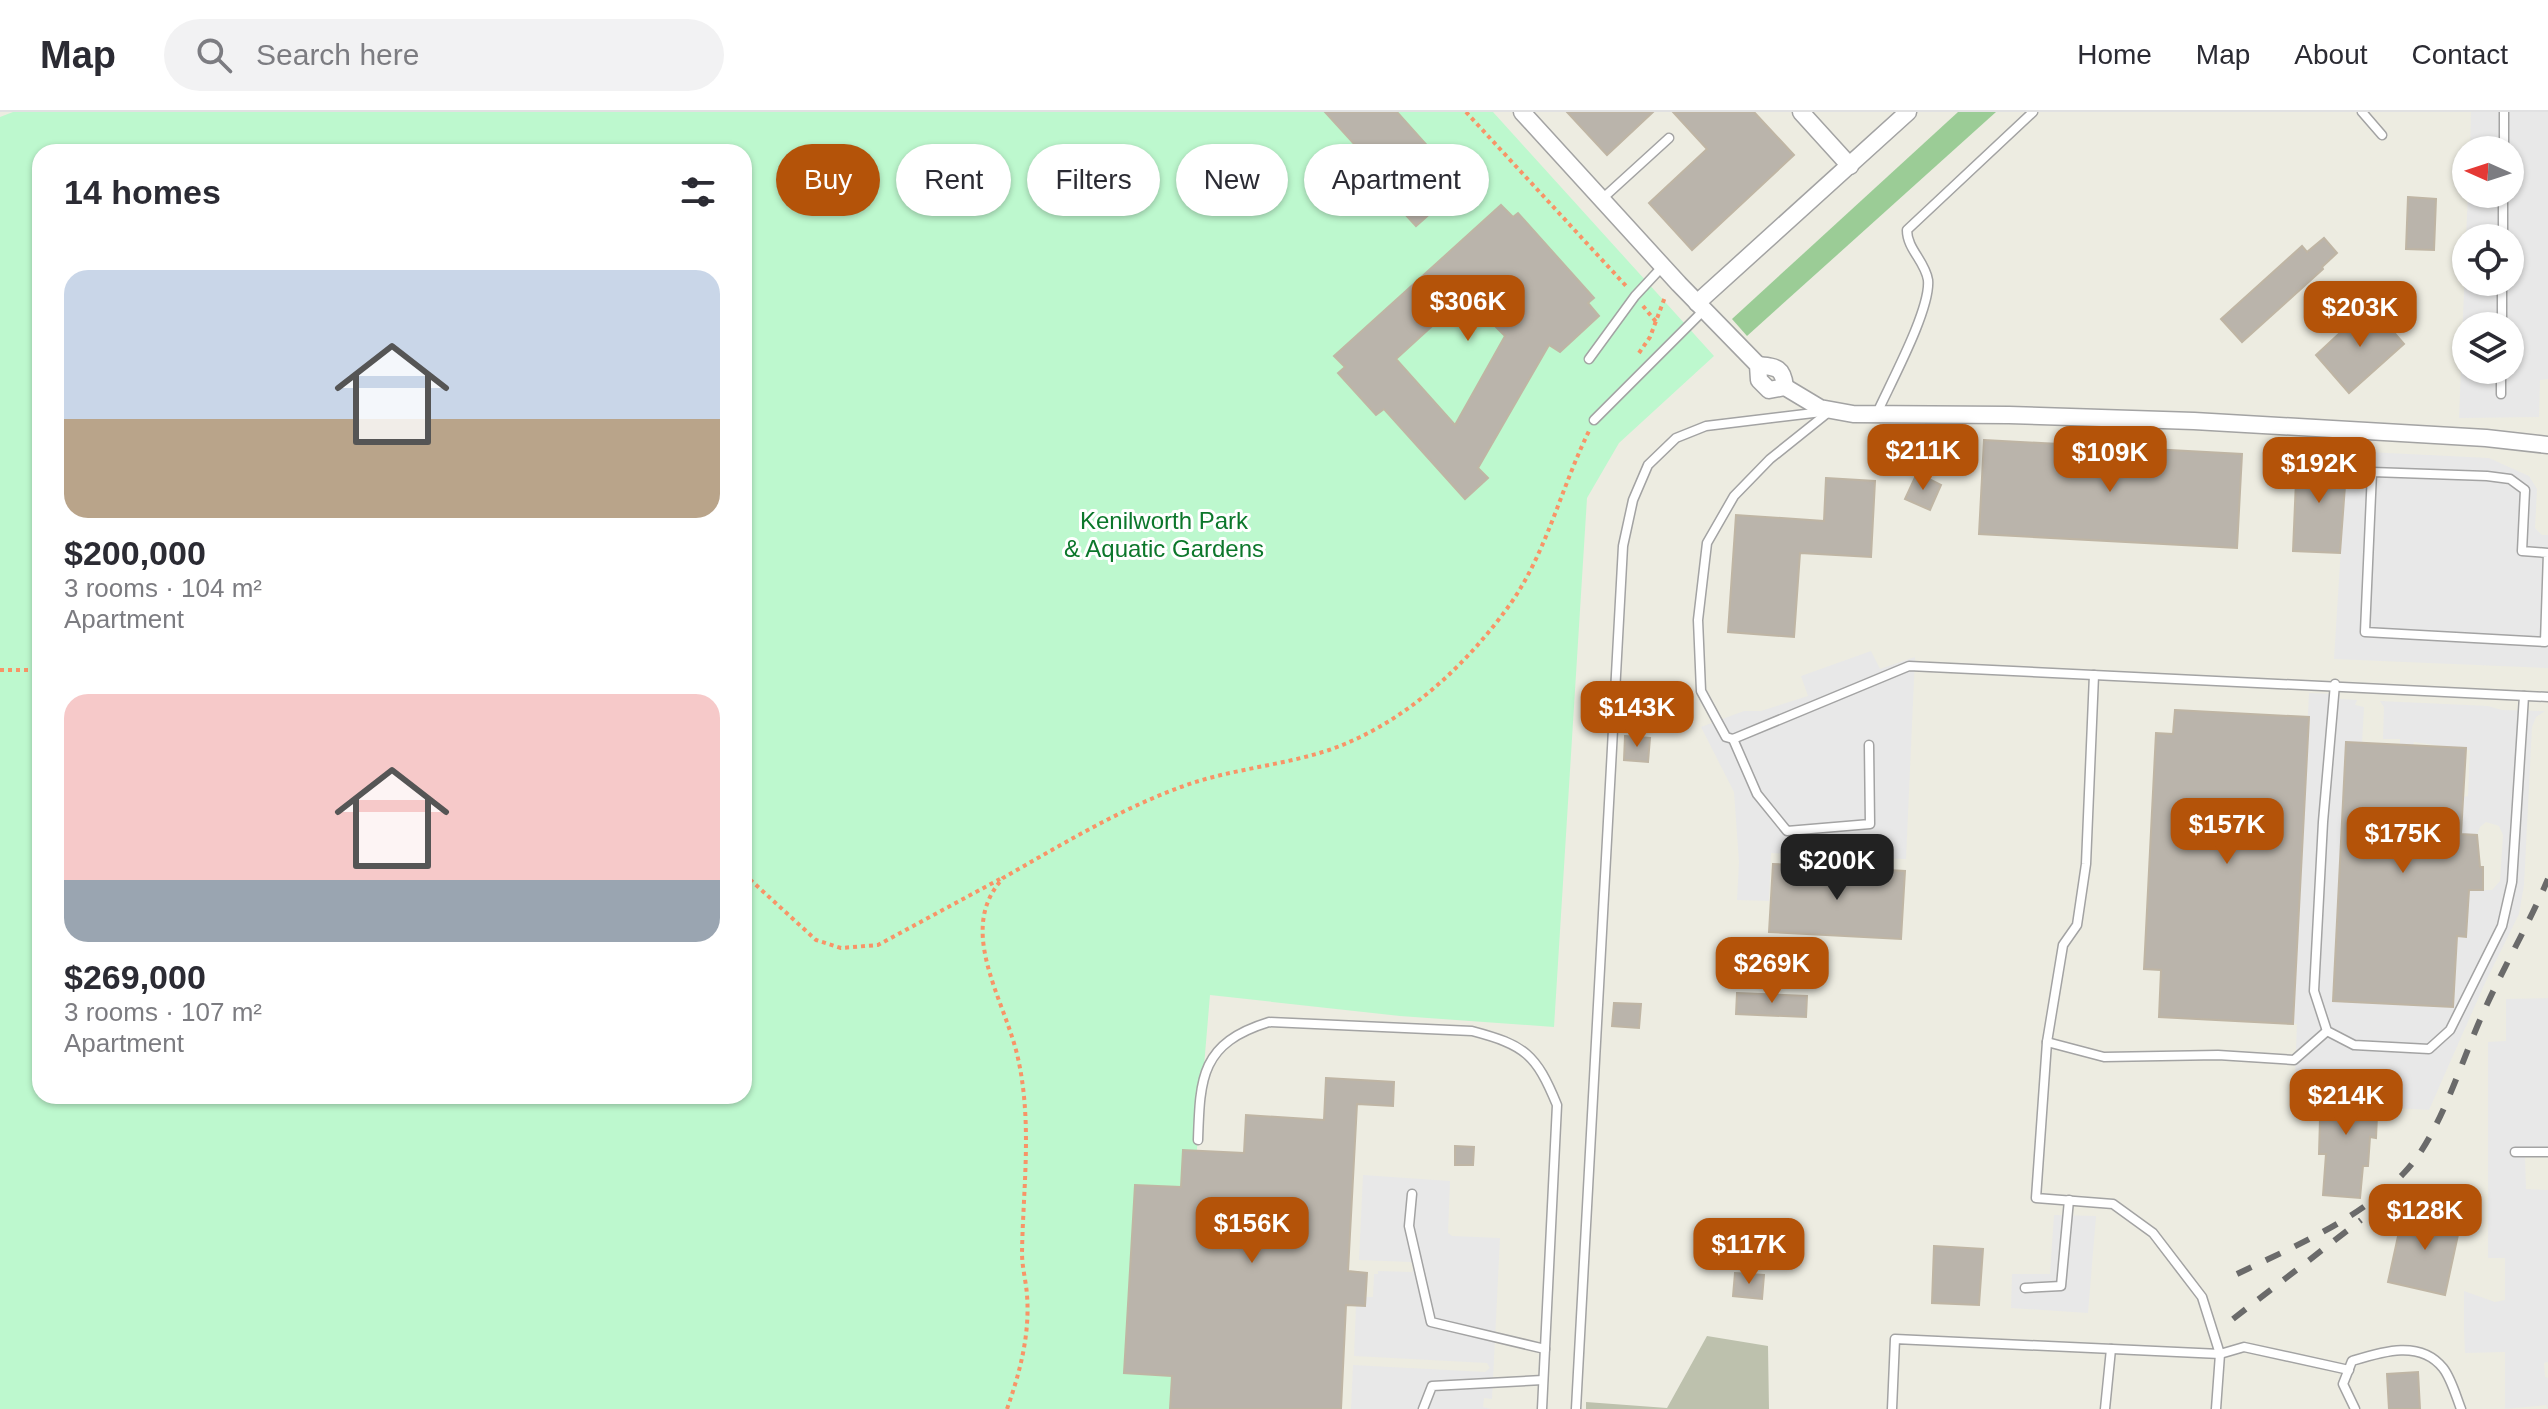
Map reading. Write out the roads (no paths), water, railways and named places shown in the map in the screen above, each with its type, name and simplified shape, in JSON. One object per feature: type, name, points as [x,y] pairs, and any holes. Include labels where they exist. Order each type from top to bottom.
[{"type":"street","points":[[1522,112],[1758,365],[1775,367],[1784,375],[1785,387],[1812,404],[1831,411],[2194,421],[2486,438],[2548,445]]},
{"type":"street","points":[[1801,112],[1850,166]]},
{"type":"street","points":[[1701,307],[1908,112]]},
{"type":"lane","points":[[1877,414],[1920,317],[1928,286],[1927,275],[1907,239],[1907,230],[2033,112]]},
{"type":"lane","points":[[2362,112],[2382,135]]},
{"type":"lane","points":[[2504,112],[2504,136]]},
{"type":"lane","points":[[1602,199],[1669,138]]},
{"type":"lane","points":[[1589,359],[1635,296],[1663,266]]},
{"type":"lane","points":[[1594,420],[1701,307]]},
{"type":"lane","points":[[2501,384],[2501,394]]},
{"type":"lane","points":[[1831,411],[1770,459],[1734,496],[1707,543],[1698,620],[1701,691],[1726,737],[1733,739],[1909,666],[2335,684],[2548,697]]},
{"type":"lane","points":[[1576,1409],[1623,546],[1633,500],[1648,465],[1676,438],[1706,426],[1831,411]]},
{"type":"lane","points":[[2372,472],[2510,479],[2525,490],[2522,551],[2548,553],[2547,587],[2545,642],[2365,632],[2372,472]]},
{"type":"lane","points":[[2094,675],[2086,864],[2077,925],[2063,945],[2047,1042],[2036,1198],[2113,1204],[2153,1233],[2202,1297],[2220,1354],[2216,1409]]},
{"type":"lane","points":[[2335,684],[2323,822],[2314,991],[2327,1031],[2354,1045],[2429,1049],[2450,1030],[2463,1007],[2502,926],[2512,882],[2524,696]]},
{"type":"lane","points":[[1733,739],[1757,794],[1787,831],[1870,824],[1869,745]]},
{"type":"lane","points":[[1198,1140],[1200,1090],[1210,1062],[1227,1040],[1243,1030],[1269,1022],[1472,1031],[1501,1039],[1524,1050],[1544,1072],[1557,1105],[1542,1409]]},
{"type":"lane","points":[[2047,1042],[2104,1057],[2218,1055],[2294,1060],[2327,1031]]},
{"type":"lane","points":[[2515,1152],[2548,1152]]},
{"type":"lane","points":[[1412,1194],[1409,1226],[1431,1322],[1545,1349]]},
{"type":"lane","points":[[2025,1288],[2061,1286],[2069,1200]]},
{"type":"lane","points":[[1892,1409],[1895,1339],[2220,1354],[2244,1347],[2349,1370]]},
{"type":"lane","points":[[2105,1409],[2111,1349]]},
{"type":"lane","points":[[2355,1409],[2343,1384],[2352,1361],[2395,1349],[2427,1355],[2444,1368],[2461,1409]]},
{"type":"lane","points":[[1423,1409],[1432,1386],[1543,1380]]},
{"type":"railway","points":[[2237,1274],[2346,1218],[2385,1190],[2416,1158],[2439,1119],[2484,1011],[2548,879]]},
{"type":"railway","points":[[2233,1319],[2361,1220]]},
{"type":"park label","name":"Kenilworth Park & Aquatic Gardens","points":[[1164,534]]}]
